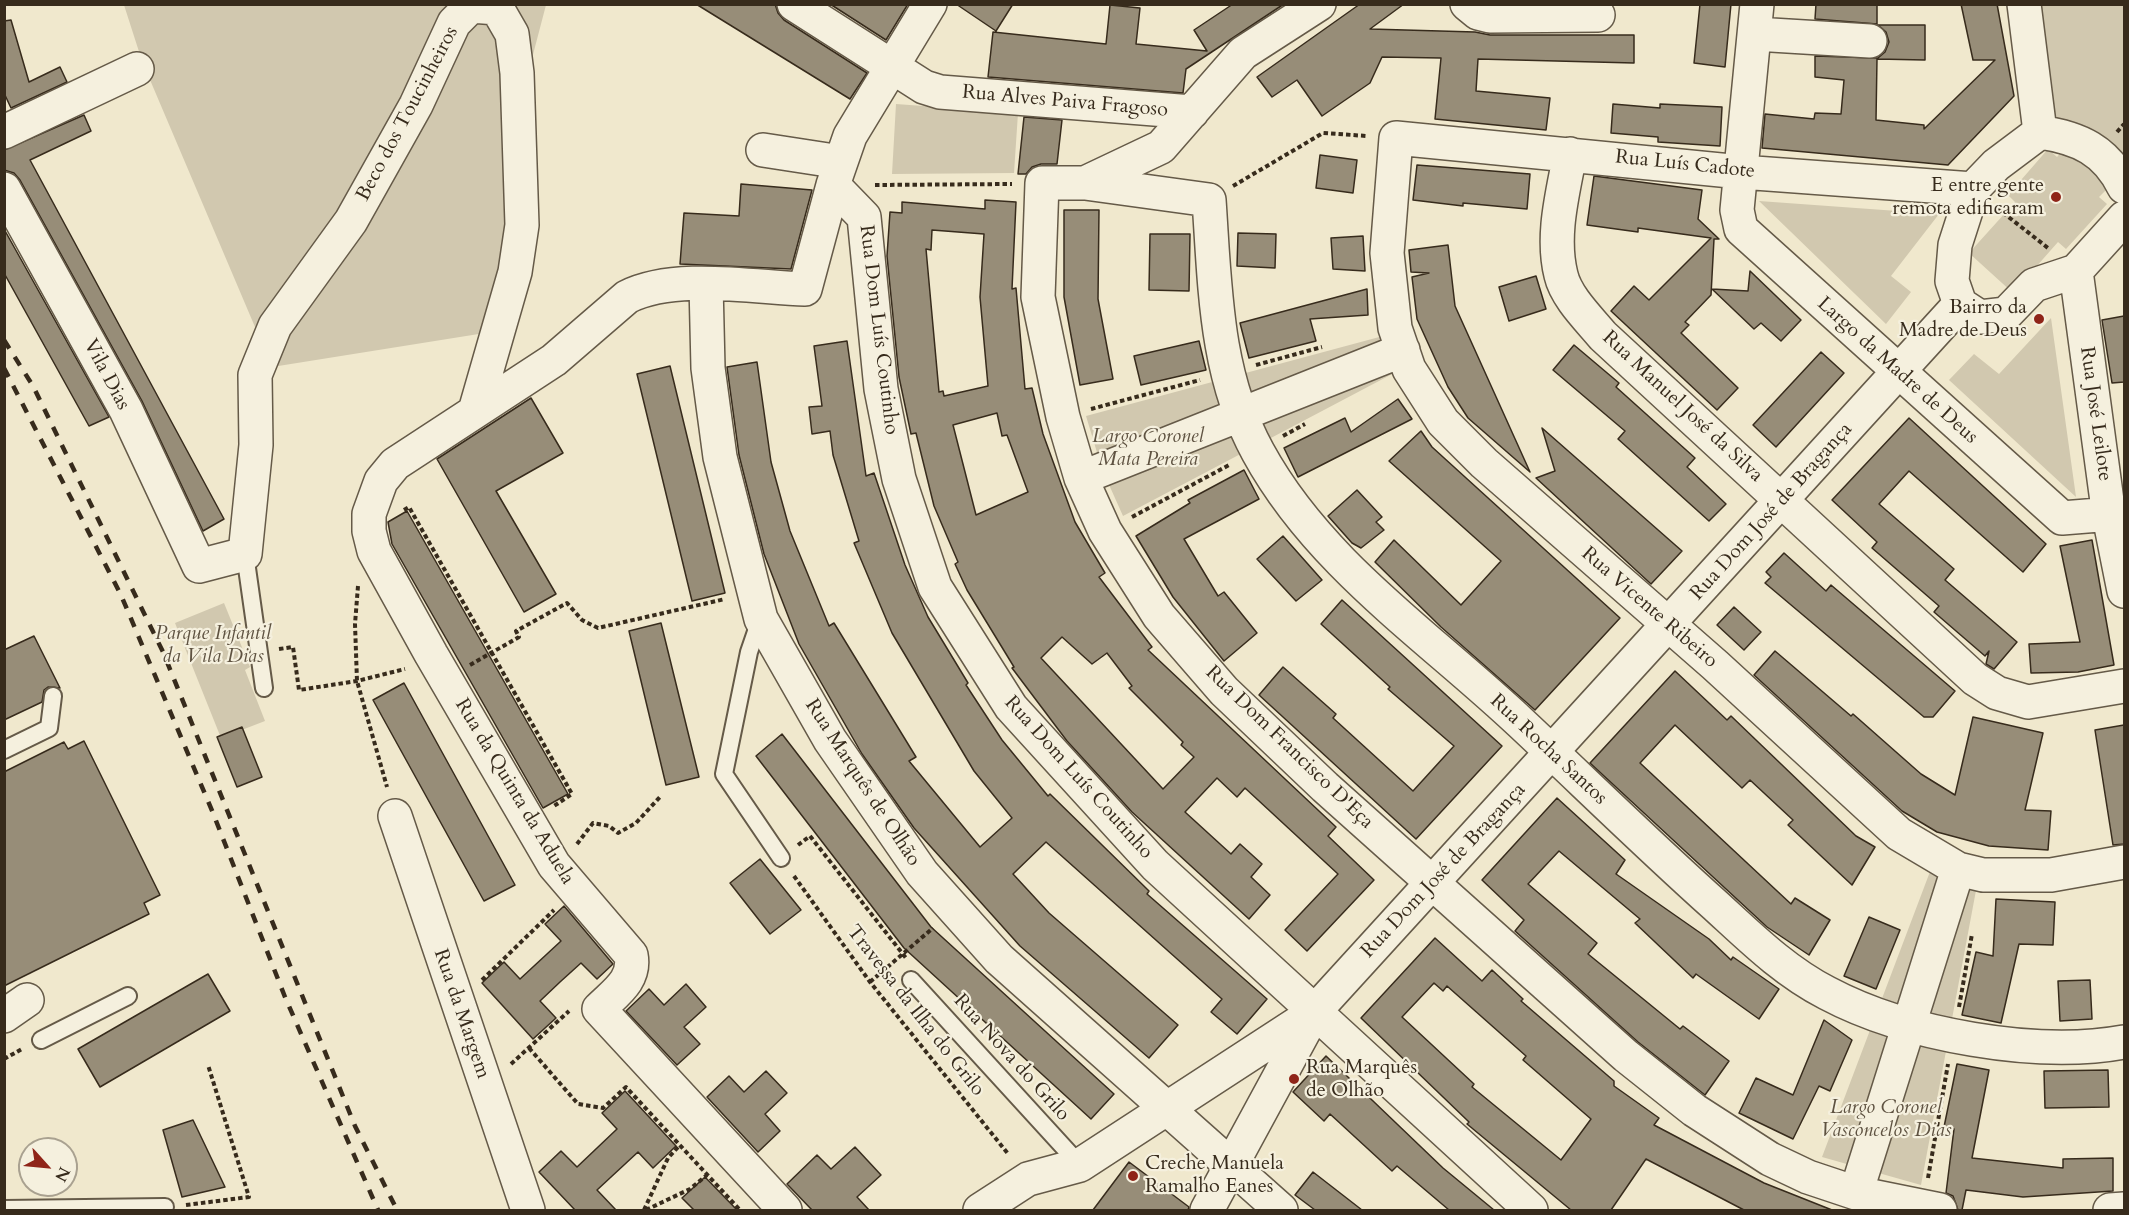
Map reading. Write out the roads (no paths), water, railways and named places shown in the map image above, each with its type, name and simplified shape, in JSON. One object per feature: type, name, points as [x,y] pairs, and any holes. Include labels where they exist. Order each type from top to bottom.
[{"type":"street","name":"Rua Alves Paiva Fragoso","points":[[794,4],[890,67],[924,87],[940,92],[1192,112],[1243,52],[1319,4]]},
{"type":"street","points":[[763,150],[837,173],[850,136],[930,4]]},
{"type":"street","points":[[1467,4],[1478,13],[1490,16],[1598,15]]},
{"type":"street","points":[[2024,4],[2040,132]]},
{"type":"street","name":"Beco dos Toucinheiros","points":[[245,554],[256,446],[255,375],[275,326],[351,221],[416,105],[454,24],[471,6],[497,8],[512,34],[520,114],[522,180],[522,225],[515,272],[475,411]]},
{"type":"street","points":[[1756,19],[1870,41]]},
{"type":"street","name":"Largo da Madre de Deus","points":[[1756,19],[1738,219],[1746,235],[2062,518],[2117,514]]},
{"type":"street","points":[[4,132],[137,69]]},
{"type":"street","points":[[1085,183],[1161,147],[1192,112]]},
{"type":"street","points":[[2124,187],[2099,153],[2071,137],[2040,132],[1996,165],[1973,189],[1955,245],[1952,281],[1960,304],[1980,317],[2006,314],[2034,285],[2076,271],[2124,218]]},
{"type":"street","name":"Rua Luís Cadote","points":[[1396,138],[1741,172],[1973,189]]},
{"type":"street","name":"Rua Vicente Ribeiro","points":[[1396,138],[1387,253],[1395,328],[1409,369],[1443,422],[1484,463],[1899,834],[1958,869],[1983,875],[2051,875],[2124,862]]},
{"type":"street","name":"Rua Manuel José da Silva","points":[[1570,154],[1557,233],[1561,276],[1578,305],[1603,336],[1975,679],[1997,693],[2028,702],[2124,686]]},
{"type":"street","name":"Rua da Quinta da Aduela","points":[[785,1210],[599,1009],[629,978],[632,970],[631,956],[554,865],[374,551],[369,531],[369,514],[381,481],[395,464],[554,360],[627,297],[652,287],[706,284],[805,289],[837,173]]},
{"type":"street","name":"Rua Dom Luís Coutinho","points":[[837,173],[864,217],[881,389],[899,479],[935,587],[1011,707],[1155,865],[1531,1210]]},
{"type":"street","name":"Rua Dom Francisco D'Eça","points":[[1085,183],[1042,183],[1038,297],[1062,417],[1082,478],[1105,531],[1159,616],[1224,691],[1325,787],[1626,1056],[1694,1110],[1770,1159],[1808,1177],[1856,1193],[1940,1210]]},
{"type":"street","name":"Rua Rocha Santos","points":[[1085,183],[1209,200],[1216,306],[1226,373],[1257,450],[1297,514],[1357,576],[1778,962],[1827,994],[1909,1026],[2034,1047],[2105,1046],[2124,1042]]},
{"type":"street","name":"Vila Dias","points":[[4,189],[126,410],[200,566],[245,554]]},
{"type":"street","name":"Rua José Leilote","points":[[2076,271],[2117,514],[2124,591]]},
{"type":"street","name":"Rua Marquês de Olhão","points":[[706,284],[708,369],[720,456],[758,606],[830,740],[921,873],[999,959],[1281,1210]]},
{"type":"street","name":"Rua Dom José de Bragança","points":[[1316,1011],[1899,374],[1960,304]]},
{"type":"street","points":[[1082,478],[1403,350]]},
{"type":"street","name":"Rua da Margem","points":[[395,816],[528,1210]]},
{"type":"street","points":[[1856,1193],[1958,869]]},
{"type":"street","points":[[980,1210],[1028,1179],[1080,1165],[1316,1011]]},
{"type":"street","points":[[1207,1210],[1316,1011]]},
{"type":"street","points":[[2110,1210],[2124,1209]]},
{"type":"lane","points":[[245,554],[264,688]]},
{"type":"lane","points":[[758,606],[724,774],[781,858]]},
{"type":"lane","points":[[4,750],[49,728],[53,696]]},
{"type":"lane","name":"Rua Nova do Grilo","points":[[911,980],[1080,1165]]},
{"type":"lane","points":[[40,1040],[128,996]]},
{"type":"lane","points":[[4,1209],[165,1207]]},
{"type":"railway","points":[[4,340],[33,386],[163,652],[355,1126],[397,1210]]},
{"type":"railway","points":[[4,368],[121,595],[213,813],[285,997],[378,1210]]},
{"type":"place","name":"E entre gente remota edificaram","points":[[2056,197]]},
{"type":"place","name":"Bairro da Madre de Deus","points":[[2039,319]]},
{"type":"place","name":"Rua Marquês de Olhão","points":[[1294,1079]]},
{"type":"place","name":"Creche Manuela Ramalho Eanes","points":[[1133,1176]]},
{"type":"park label","name":"Largo Coronel Mata Pereira","points":[[1148,448]]},
{"type":"park label","name":"Parque Infantil da Vila Dias","points":[[213,646]]},
{"type":"park label","name":"Largo Coronel Vasconcelos Dias","points":[[1886,1120]]}]
